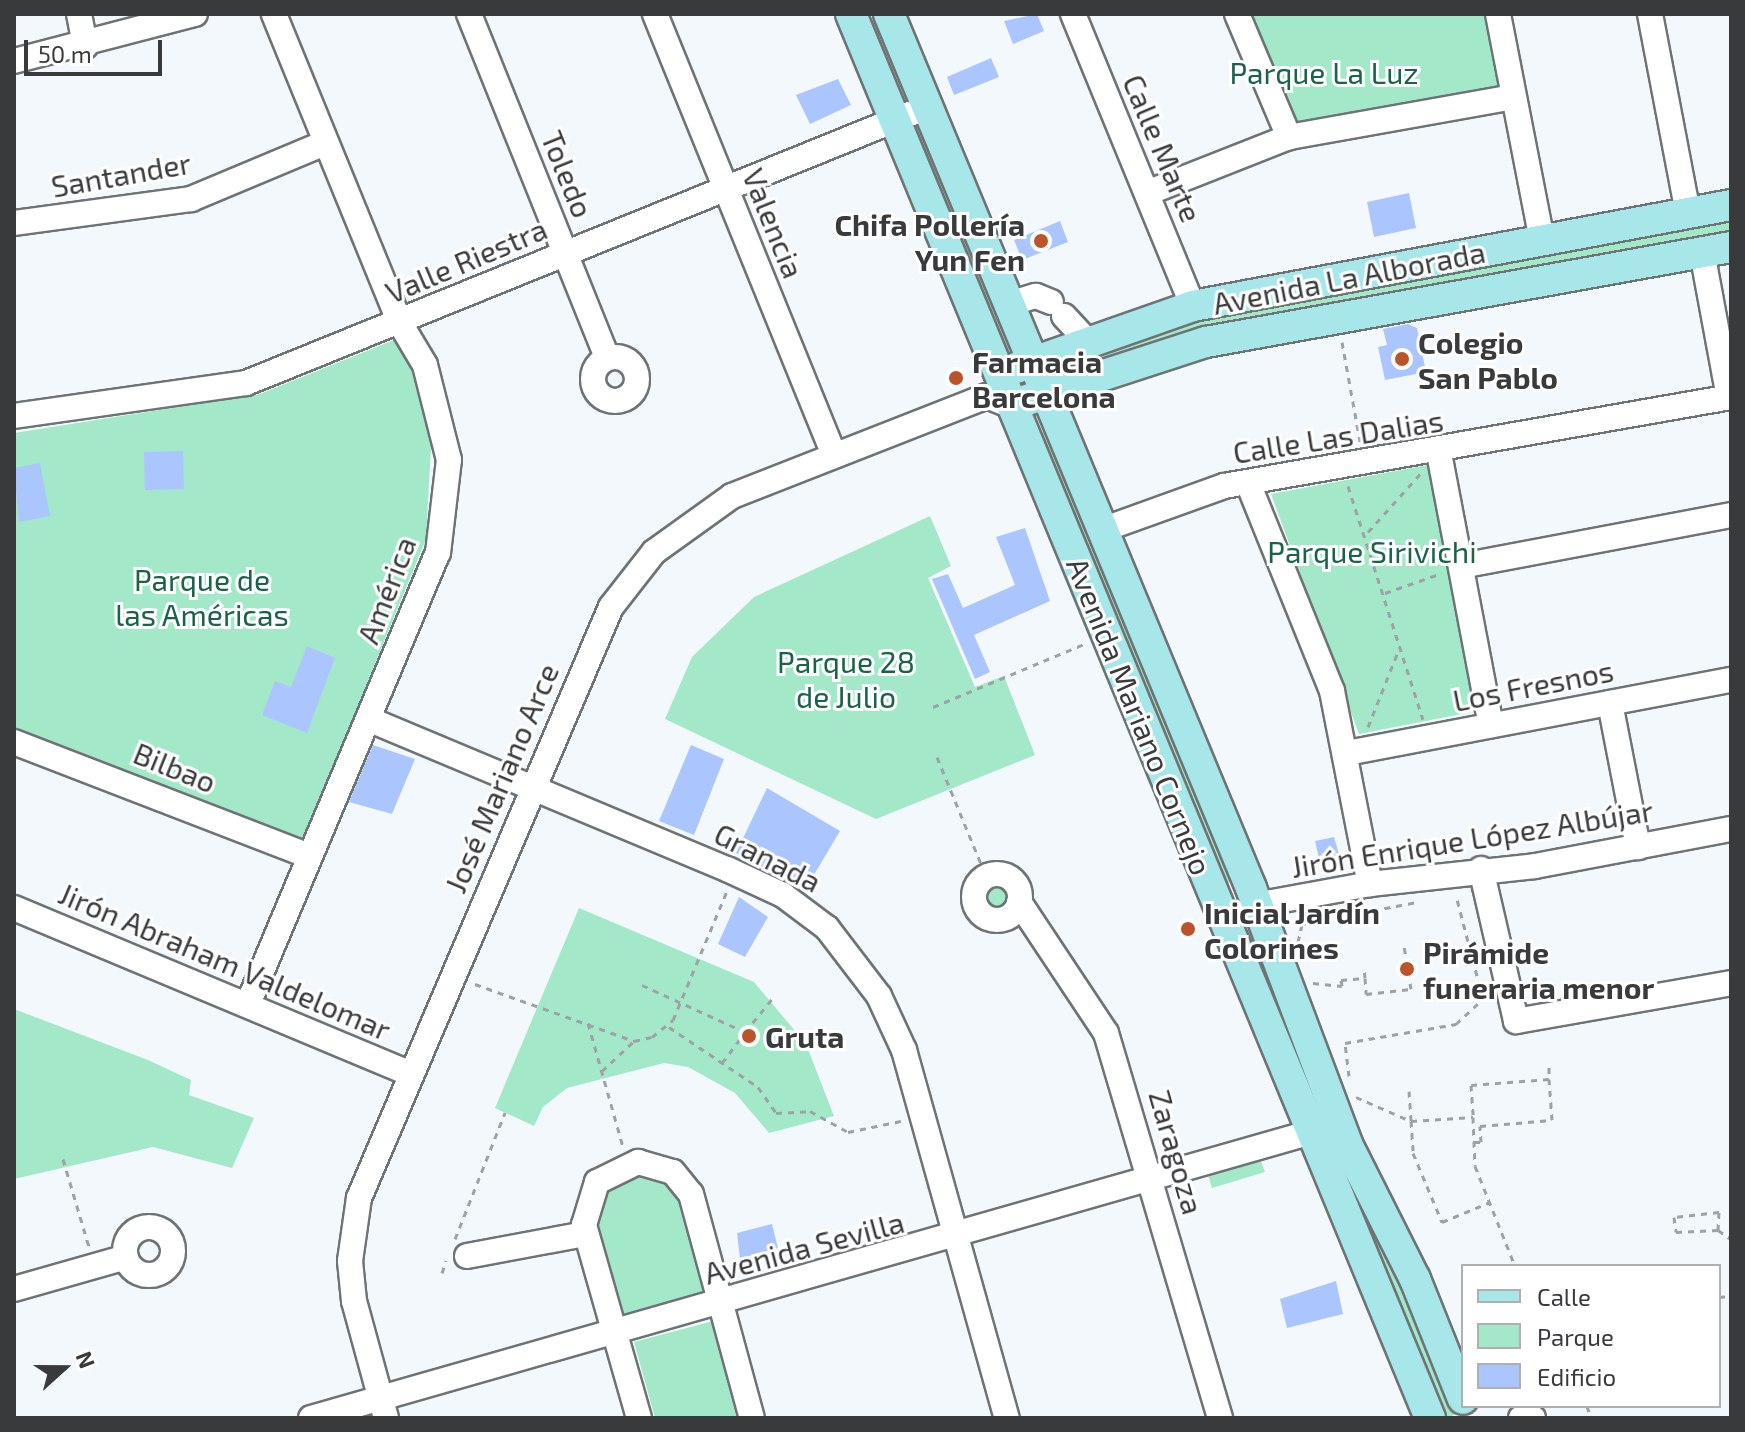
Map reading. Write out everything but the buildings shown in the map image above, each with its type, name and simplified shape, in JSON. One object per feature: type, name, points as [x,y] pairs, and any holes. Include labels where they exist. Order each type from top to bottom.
[{"type":"main road","name":"Avenida Mariano Cornejo","points":[[851,14],[999,392],[1107,634],[1430,1418]]},
{"type":"main road","name":"Avenida Mariano Cornejo","points":[[889,14],[1257,906],[1341,1130],[1461,1395]]},
{"type":"main road","name":"Avenida La Alborada","points":[[999,392],[1032,361],[1193,306],[1731,205]]},
{"type":"main road","name":"Avenida La Alborada","points":[[999,392],[1046,394],[1166,351],[1716,249]]},
{"type":"street","points":[[79,14],[85,46]]},
{"type":"street","points":[[14,61],[85,46],[195,14]]},
{"type":"street","name":"América","points":[[248,1004],[438,553],[448,489],[436,397],[400,323],[274,14]]},
{"type":"street","name":"Toledo","points":[[469,14],[607,358]]},
{"type":"street","name":"Valencia","points":[[655,14],[834,455]]},
{"type":"street","name":"Calle Marte","points":[[1073,14],[1193,306]]},
{"type":"street","points":[[1237,14],[1289,137]]},
{"type":"street","points":[[1498,14],[1542,241]]},
{"type":"street","points":[[1650,14],[1688,213]]},
{"type":"street","points":[[1147,193],[1289,137],[1513,97]]},
{"type":"street","name":"Valle Riestra","points":[[14,416],[246,383],[927,107]]},
{"type":"street","name":"Santander","points":[[14,223],[191,199],[325,143]]},
{"type":"street","points":[[1716,249],[1730,397]]},
{"type":"street","points":[[1009,304],[1036,296],[1058,309],[1087,341]]},
{"type":"street","name":"José Mariano Arce","points":[[383,1408],[368,1362],[354,1301],[353,1231],[359,1198],[530,785],[611,607],[654,552],[706,509],[834,455],[999,392]]},
{"type":"street","name":"Calle Las Dalias","points":[[1102,530],[1198,493],[1439,453],[1730,397]]},
{"type":"street","points":[[1439,453],[1491,725]]},
{"type":"street","points":[[1248,483],[1332,691],[1353,752],[1370,884]]},
{"type":"street","points":[[1461,566],[1731,515]]},
{"type":"street","name":"Los Fresnos","points":[[1353,752],[1731,680]]},
{"type":"street","points":[[1610,703],[1638,847]]},
{"type":"street","name":"Granada","points":[[368,719],[735,872],[808,910],[844,948],[891,1019],[922,1116],[1007,1418]]},
{"type":"street","name":"Bilbao","points":[[14,742],[310,856]]},
{"type":"street","name":"Jirón Enrique López Albújar","points":[[1224,919],[1257,906],[1370,884],[1638,847],[1731,829]]},
{"type":"street","points":[[1481,869],[1516,1021],[1731,983]]},
{"type":"street","points":[[986,876],[976,886],[977,908],[988,918],[1020,914]]},
{"type":"street","name":"Zaragoza","points":[[986,876],[1009,877],[1020,914],[1106,1033],[1220,1418]]},
{"type":"street","name":"Jirón Abraham Valdelomar","points":[[14,908],[410,1074]]},
{"type":"street","name":"Avenida Sevilla","points":[[311,1418],[383,1408],[614,1332],[956,1239],[1312,1132]]},
{"type":"street","points":[[639,1418],[585,1234],[592,1189],[628,1163],[656,1164],[686,1185],[752,1418]]},
{"type":"street","points":[[456,1253],[585,1234]]},
{"type":"street","points":[[14,1289],[126,1257]]},
{"type":"street","points":[[351,1412],[368,1362]]},
{"type":"street","points":[[1521,1418],[1533,1418]]},
{"type":"path","points":[[1338,319],[1353,468],[1399,649],[1429,737]]},
{"type":"path","points":[[1368,532],[1439,453]]},
{"type":"path","points":[[1385,593],[1461,566]]},
{"type":"path","points":[[933,707],[1107,634]]},
{"type":"path","points":[[1353,752],[1399,649]]},
{"type":"path","points":[[937,757],[986,876]]},
{"type":"path","points":[[602,1071],[634,1041],[669,1027],[735,872]]},
{"type":"path","points":[[1350,1081],[1345,1043],[1456,1024],[1483,999],[1463,906],[1456,895],[1443,897]]},
{"type":"path","points":[[1300,952],[1302,924],[1430,900]]},
{"type":"path","points":[[1364,969],[1366,994],[1411,989],[1404,946]]},
{"type":"path","points":[[454,973],[634,1041]]},
{"type":"path","points":[[1316,982],[1342,986],[1341,980],[1365,978]]},
{"type":"path","points":[[1307,983],[1309,994]]},
{"type":"path","points":[[642,985],[683,1000],[745,1032]]},
{"type":"path","points":[[722,1063],[772,999]]},
{"type":"path","points":[[588,1023],[628,1163]]},
{"type":"path","points":[[669,1027],[758,1087],[776,1113],[810,1111],[848,1132],[922,1116]]},
{"type":"path","points":[[1549,1067],[1552,1116]]},
{"type":"path","points":[[1514,1264],[1490,1202],[1474,1142],[1471,1085],[1549,1079]]},
{"type":"path","points":[[1409,1091],[1413,1153],[1442,1222],[1490,1202]]},
{"type":"path","points":[[1352,1094],[1411,1121],[1473,1117]]},
{"type":"path","points":[[442,1273],[456,1253],[505,1113]]},
{"type":"path","points":[[1474,1142],[1481,1142],[1480,1126],[1558,1116]]},
{"type":"path","points":[[63,1159],[95,1266]]},
{"type":"path","points":[[1718,1230],[1719,1212],[1674,1217],[1676,1232],[1718,1230],[1731,1239]]},
{"type":"green space","name":"Parque La Luz","points":[[1237,14],[1497,14],[1513,97],[1289,137]]},
{"type":"green space","points":[[929,118],[1022,344],[1004,352],[912,124]]},
{"type":"green space","points":[[1731,217],[1731,239],[1064,384],[1055,365],[1195,317]]},
{"type":"green space","name":"Parque de las Américas","points":[[399,338],[432,428],[426,539],[302,842],[14,734],[14,433],[260,394]]},
{"type":"green space","points":[[1056,426],[1231,864],[1228,890],[1038,435]]},
{"type":"green space","name":"Parque Sirivichi","points":[[1428,465],[1477,711],[1359,734],[1271,494]]},
{"type":"green space","name":"Parque 28 de Julio","points":[[930,516],[951,566],[928,578],[975,687],[1004,676],[1035,755],[876,819],[665,719],[692,657],[754,597]]},
{"type":"green space","points":[[997,882],[1008,886],[1012,897],[1008,908],[997,912],[986,908],[982,897],[986,886]]},
{"type":"green space","points":[[579,908],[754,982],[806,1044],[834,1116],[769,1133],[735,1093],[688,1067],[664,1063],[567,1088],[543,1107],[534,1126],[495,1108]]},
{"type":"green space","points":[[1251,928],[1401,1269],[1458,1411],[1451,1417],[1443,1417],[1245,931]]},
{"type":"green space","points":[[14,1009],[148,1060],[191,1080],[189,1095],[254,1118],[232,1168],[153,1147],[14,1179]]},
{"type":"green space","points":[[1260,1159],[1265,1172],[1212,1188],[1208,1175]]},
{"type":"green space","points":[[644,1175],[666,1182],[683,1205],[708,1294],[623,1319],[596,1229],[597,1206],[609,1187]]},
{"type":"green space","points":[[717,1320],[743,1418],[655,1418],[634,1342]]},
{"type":"place","name":"Chifa Pollería Yun Fen","points":[[1041,241]]},
{"type":"place","name":"Colegio San Pablo","points":[[1402,359]]},
{"type":"place","name":"Farmacia Barcelona","points":[[956,378]]},
{"type":"place","name":"Inicial Jardín Colorines","points":[[1188,929]]},
{"type":"place","name":"Pirámide funeraria menor","points":[[1407,969]]},
{"type":"place","name":"Gruta","points":[[749,1036]]}]
